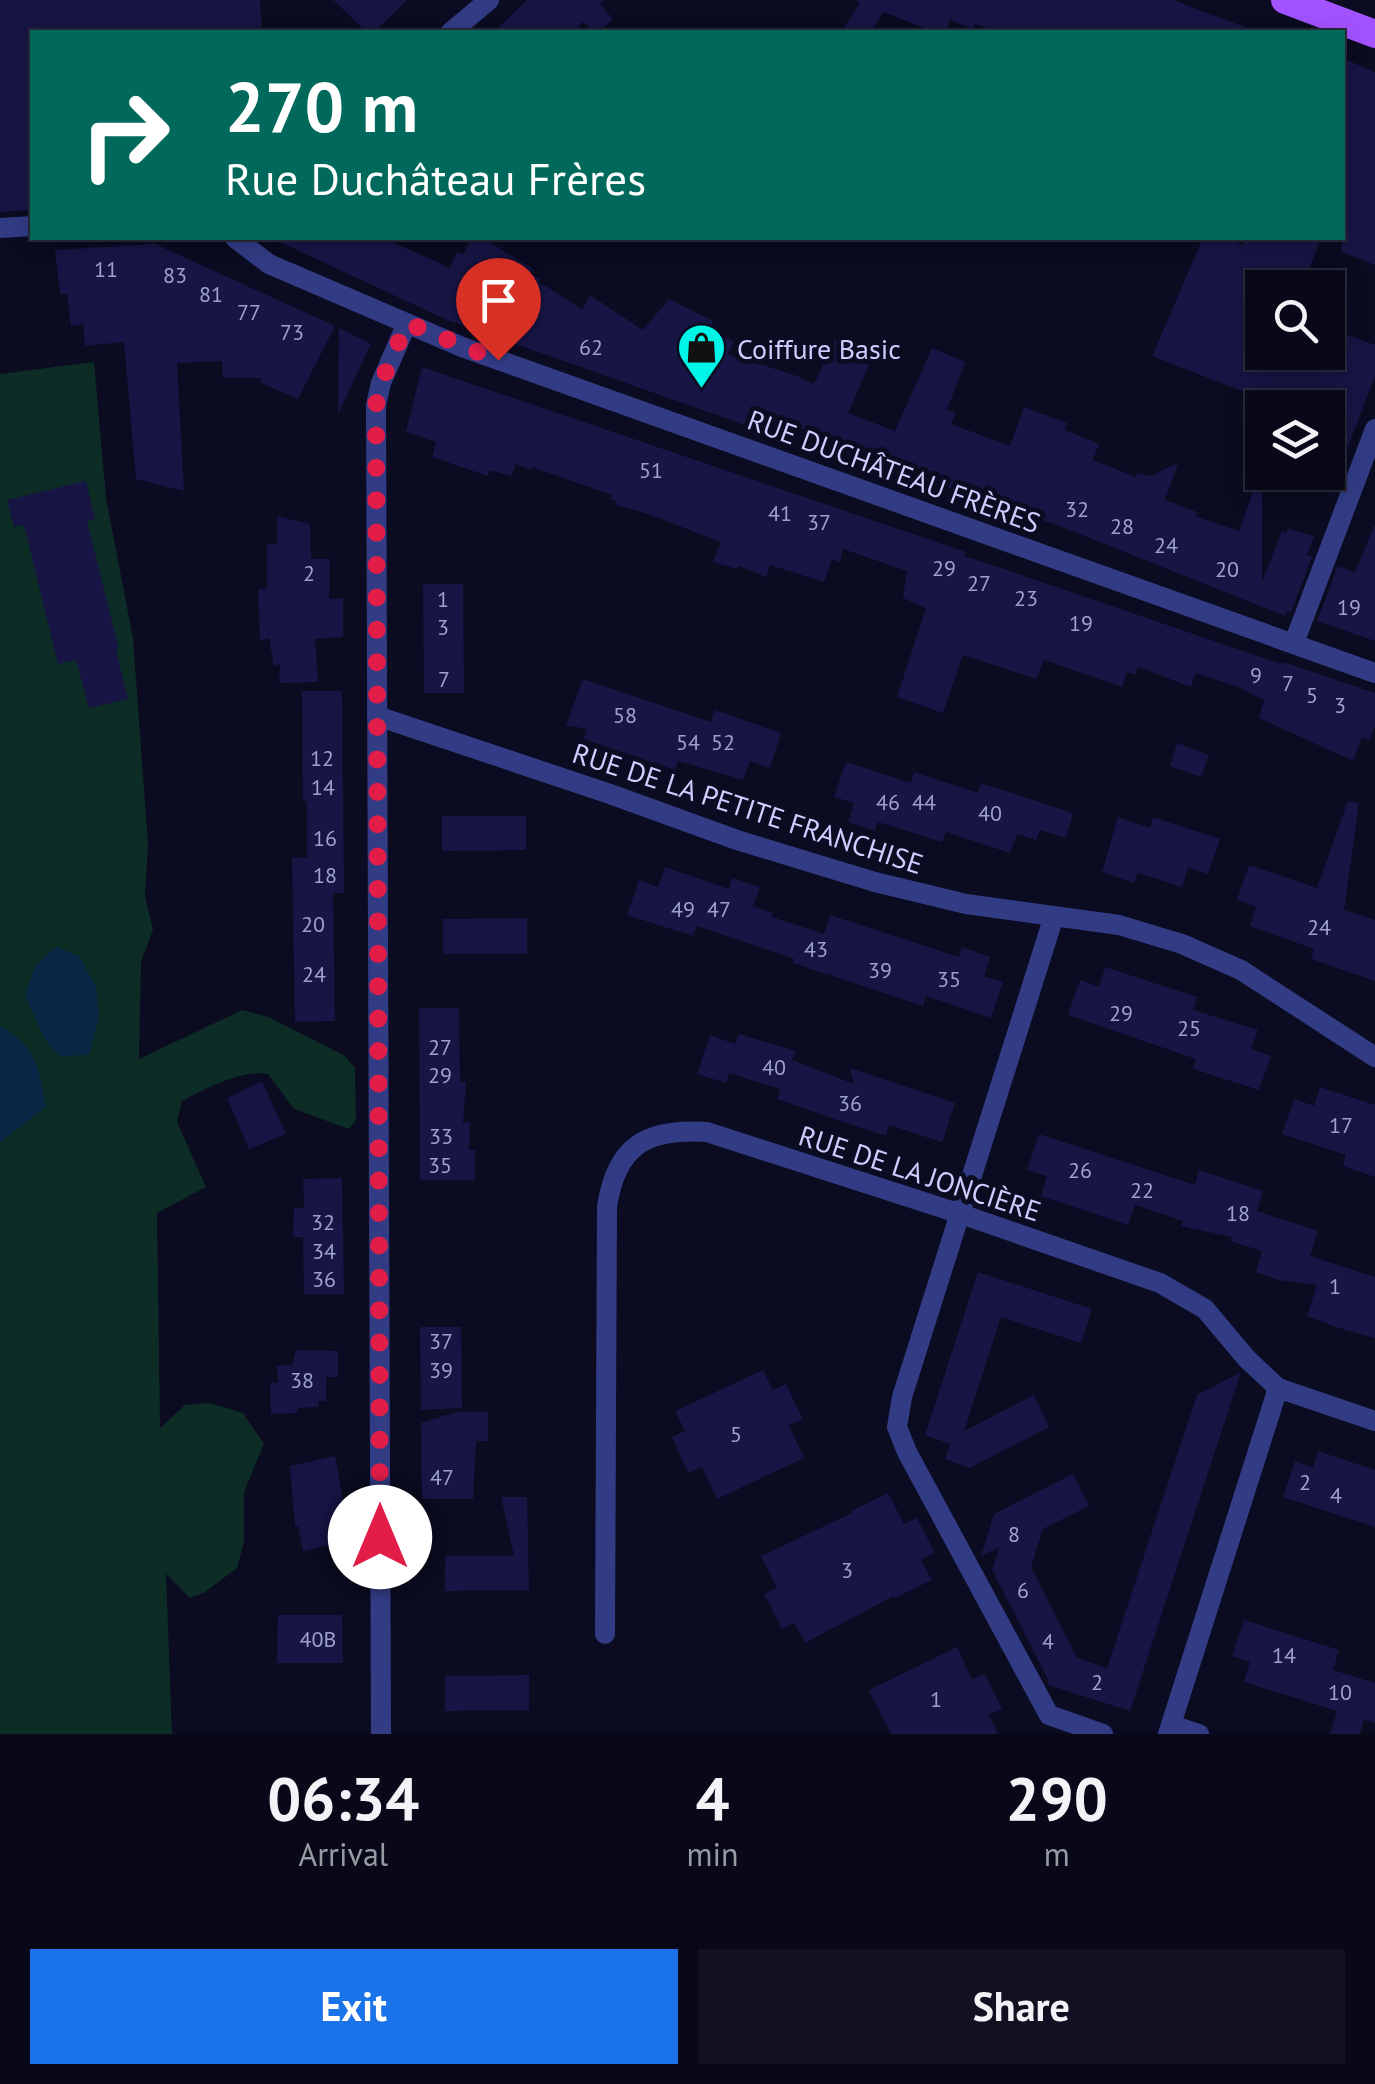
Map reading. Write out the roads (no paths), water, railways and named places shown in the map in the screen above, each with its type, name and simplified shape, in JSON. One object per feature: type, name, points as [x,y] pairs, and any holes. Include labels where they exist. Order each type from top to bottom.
[{"type":"main road","points":[[1285,0],[1375,34]]},
{"type":"street","points":[[452,30],[489,0]]},
{"type":"street","points":[[0,228],[30,226]]},
{"type":"street","name":"RUE DUCHÂTEAU FRÈRES","points":[[238,240],[270,264],[480,353],[1375,672]]},
{"type":"street","points":[[382,1734],[376,405],[381,383],[407,323]]},
{"type":"street","points":[[1294,643],[1375,429]]},
{"type":"street","name":"RUE DE LA PETITE FRANCHISE","points":[[378,716],[737,840],[875,882],[966,904],[1120,924],[1182,944],[1241,970],[1375,1057]]},
{"type":"street","points":[[1054,916],[902,1397],[897,1427],[906,1452],[1048,1716],[1103,1734]]},
{"type":"street","name":"RUE DE LA JONCIÈRE","points":[[606,1634],[607,1207],[611,1181],[622,1160],[640,1144],[663,1133],[706,1132],[1160,1283],[1206,1310],[1247,1359],[1278,1388]]},
{"type":"street","points":[[1199,1734],[1169,1729],[1278,1388],[1375,1421]]},
{"type":"water","points":[[56,947],[79,956],[96,987],[99,1016],[89,1055],[59,1056],[44,1038],[25,995],[35,966]]},
{"type":"water","points":[[0,1028],[23,1043],[34,1061],[46,1107],[0,1142]]},
{"type":"place","name":"Coiffure Basic","points":[[702,390]]}]
